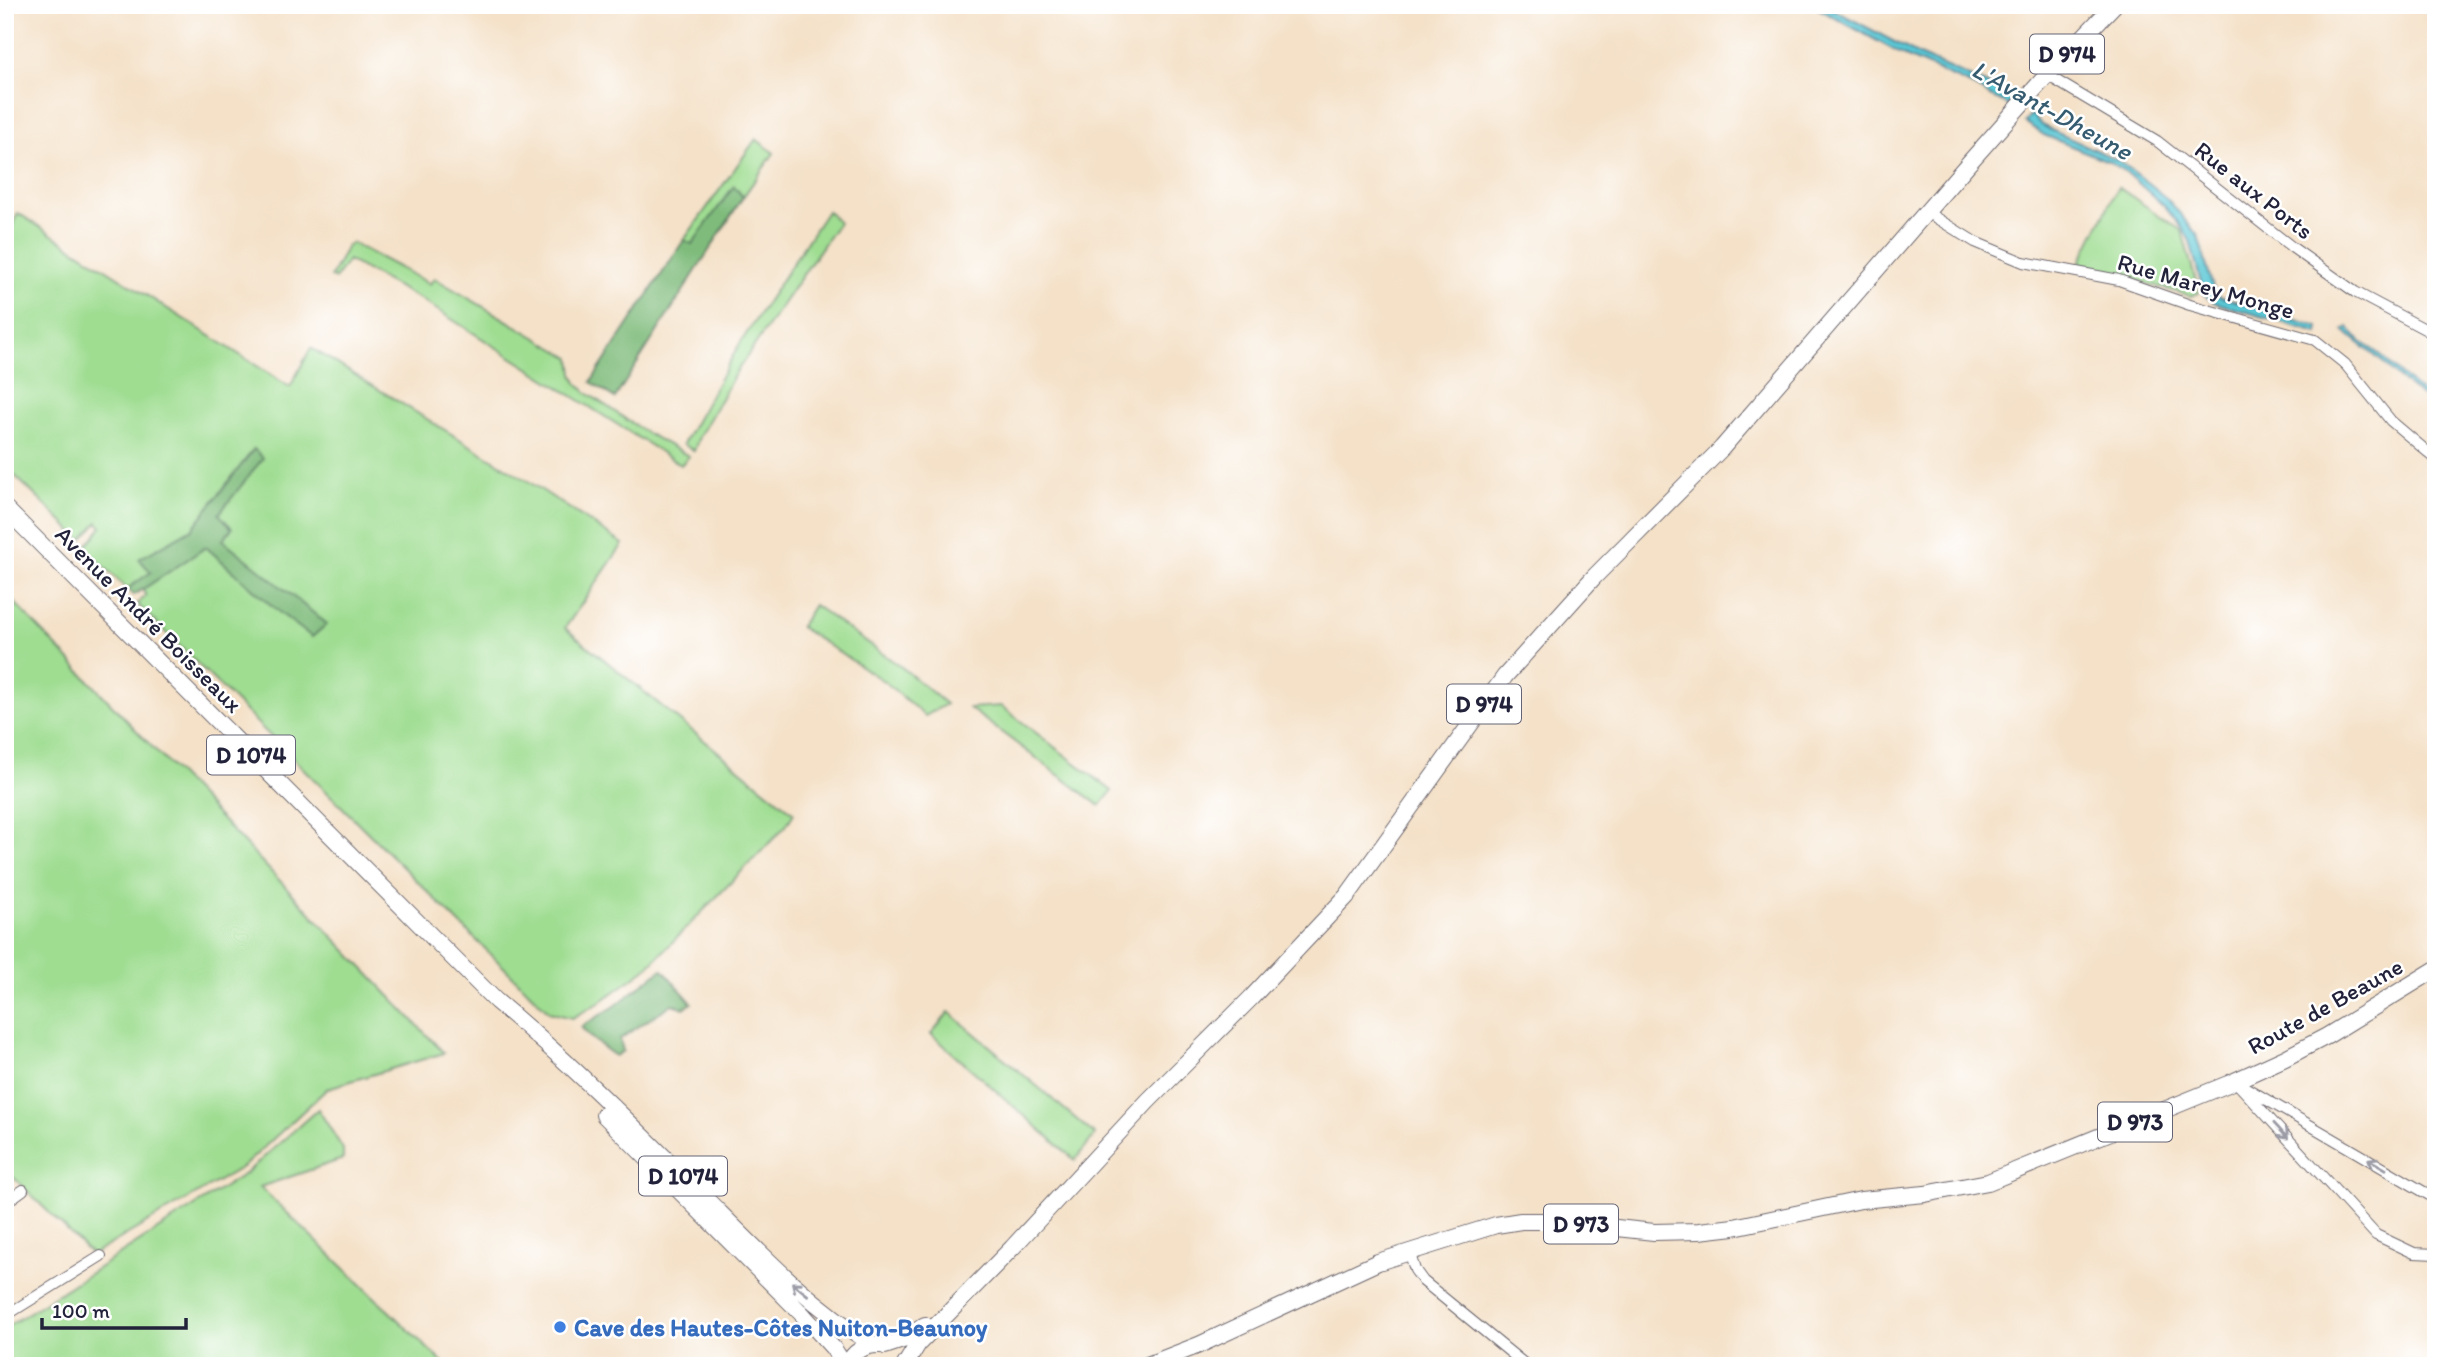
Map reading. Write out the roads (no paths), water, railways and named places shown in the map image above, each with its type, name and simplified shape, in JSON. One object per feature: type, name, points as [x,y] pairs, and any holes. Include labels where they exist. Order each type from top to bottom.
[{"type":"main road","name":"D 974","points":[[905,1365],[918,1344],[963,1296],[1004,1257],[1148,1101],[1251,998],[1347,896],[1447,754],[1514,665],[1594,577],[1722,448],[2048,75],[2115,5]]},
{"type":"main road","name":"Avenue André Boisseaux","points":[[5,508],[496,1001],[521,1030],[804,1316],[846,1366]]},
{"type":"main road","name":"Route de Beaune","points":[[2235,1081],[2305,1048],[2436,969]]},
{"type":"main road","name":"Avenue André Boisseaux","points":[[496,1001],[530,1029],[778,1272],[826,1311],[880,1345],[898,1353],[905,1365]]},
{"type":"main road","name":"D 973","points":[[1145,1366],[1199,1345],[1378,1262],[1488,1227],[1521,1221],[1551,1221],[1654,1232],[1699,1231],[1734,1227],[1861,1200],[1968,1188],[2009,1174],[2235,1081]]},
{"type":"main road","name":"D 974","points":[[880,1345],[913,1335],[963,1296]]},
{"type":"main road","points":[[846,1366],[856,1352],[880,1345]]},
{"type":"street","name":"Rue aux Ports","points":[[2048,75],[2157,141],[2293,248],[2355,292],[2436,335]]},
{"type":"street","name":"Rue Marey Monge","points":[[1928,213],[1975,242],[2023,262],[2119,280],[2190,304],[2315,340],[2345,364],[2391,421],[2436,460]]},
{"type":"street","points":[[2235,1081],[2436,1199]]},
{"type":"street","points":[[2235,1081],[2376,1235],[2414,1254],[2436,1254]]},
{"type":"street","points":[[5,1203],[23,1190]]},
{"type":"street","points":[[1409,1251],[1415,1270],[1423,1280],[1527,1366]]},
{"type":"street","points":[[5,1316],[101,1256]]},
{"type":"water","points":[[1812,5],[1825,5],[1919,55],[2015,97],[2008,106],[1973,86],[1903,55]]},
{"type":"water","points":[[2032,114],[2051,130],[2118,160],[2171,203],[2198,236],[2214,291],[2219,296],[2319,327],[2318,333],[2213,302],[2204,295],[2190,241],[2164,206],[2125,171],[2108,161],[2044,135],[2025,122]]},
{"type":"water","points":[[2348,327],[2358,339],[2379,354],[2417,389],[2436,400],[2436,404],[2412,389],[2352,338],[2344,330]]},
{"type":"place","name":"Cave des Hautes-Côtes Nuiton-Beaunoy","points":[[560,1327]]},
{"type":"water label","name":"L'Avant-Dheune","points":[[2052,110]]}]
